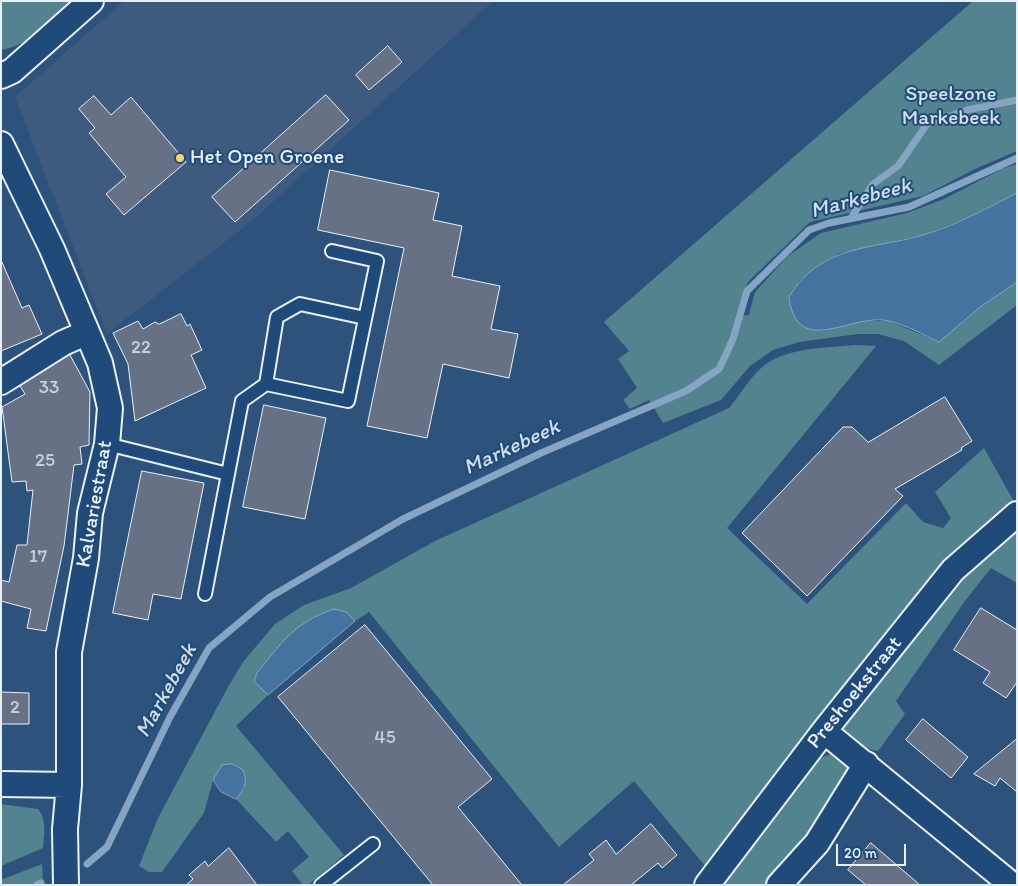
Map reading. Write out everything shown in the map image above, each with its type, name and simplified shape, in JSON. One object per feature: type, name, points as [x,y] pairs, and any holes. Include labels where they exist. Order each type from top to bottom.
[{"type":"street","points":[[1,76],[12,72],[91,1]]},
{"type":"street","name":"Kalvariestraat","points":[[1,144],[52,249],[100,363],[110,408],[107,444],[90,513],[86,558],[68,652],[66,885]]},
{"type":"street","points":[[1,382],[63,343],[86,332]]},
{"type":"street","name":"Preshoekstraat","points":[[707,885],[824,730],[953,570],[1017,514]]},
{"type":"street","points":[[824,730],[1012,885]]},
{"type":"street","points":[[779,885],[817,843],[866,764]]},
{"type":"street","points":[[1,784],[68,785]]},
{"type":"lane","points":[[266,384],[348,401],[377,261],[332,251]]},
{"type":"lane","points":[[205,594],[242,401],[266,384],[277,318],[300,304],[365,318]]},
{"type":"lane","points":[[107,444],[228,474]]},
{"type":"lane","points":[[322,885],[373,844]]},
{"type":"shaded area","name":"Het Open Groene","points":[[124,1],[493,1],[254,219],[107,334],[15,97]]},
{"type":"shaded area","points":[[1017,193],[1017,282],[980,307],[939,342],[889,321],[874,320],[814,330],[803,326],[794,316],[789,297],[802,280],[816,267],[832,258],[866,247],[904,240],[935,231],[971,216]]},
{"type":"shaded area","points":[[334,609],[346,612],[355,621],[268,695],[254,681],[257,673],[290,634],[309,620]]},
{"type":"shaded area","points":[[233,764],[243,770],[245,778],[243,788],[236,799],[221,792],[213,780],[222,765]]},
{"type":"green space","points":[[1,1],[74,1],[49,24],[31,37],[22,43],[1,50]]},
{"type":"green space","name":"Speelzone Markebeek","points":[[973,1],[1017,1],[1017,151],[975,169],[923,196],[810,222],[748,282],[736,316],[749,315],[755,292],[788,256],[821,233],[907,213],[944,199],[1002,169],[1017,164],[1017,193],[969,217],[923,235],[838,254],[799,281],[823,331],[859,321],[889,321],[939,342],[980,307],[1017,282],[1017,305],[939,365],[904,341],[878,334],[858,334],[799,342],[773,350],[750,366],[721,400],[663,423],[649,400],[630,409],[623,400],[637,388],[618,359],[629,351],[604,322]]},
{"type":"green space","points":[[855,345],[876,346],[727,528],[807,604],[906,503],[923,522],[943,528],[951,518],[935,492],[984,448],[1017,507],[1017,583],[991,568],[965,601],[896,701],[905,714],[878,751],[855,744],[847,737],[841,726],[880,671],[866,658],[706,867],[634,781],[559,847],[369,612],[355,621],[346,612],[254,681],[268,695],[236,726],[344,855],[308,885],[303,885],[292,871],[309,857],[288,831],[276,842],[236,799],[245,788],[222,765],[213,780],[204,813],[162,872],[149,872],[139,866],[158,818],[228,687],[243,662],[275,624],[304,605],[351,588],[435,541],[729,408],[758,371],[778,357],[804,350]]},
{"type":"green space","points":[[832,754],[844,760],[851,772],[787,885],[723,885],[809,767],[822,757]]},
{"type":"green space","points":[[1,804],[38,809],[43,818],[44,828],[43,848],[1,866]]},
{"type":"green space","points":[[42,864],[43,885],[1,885],[1,880]]},
{"type":"building","points":[[388,46],[402,62],[369,90],[356,75]]},
{"type":"building","points":[[326,95],[349,120],[235,222],[212,197]]},
{"type":"building","points":[[94,96],[111,115],[131,97],[186,162],[124,215],[106,194],[126,177],[89,133],[95,128],[79,109]]},
{"type":"building","points":[[330,170],[439,193],[433,220],[462,226],[452,276],[500,286],[491,329],[518,334],[509,378],[443,364],[427,438],[367,426],[404,248],[318,230]]},
{"type":"building","points":[[1,260],[22,308],[29,305],[42,334],[1,351]]},
{"type":"building","points":[[181,314],[187,326],[190,324],[202,350],[191,355],[206,388],[135,421],[128,364],[113,333],[138,321],[143,329],[155,322],[159,324]]},
{"type":"building","points":[[70,355],[90,392],[89,445],[80,447],[82,464],[74,465],[64,546],[46,631],[27,628],[31,609],[1,601],[1,580],[9,582],[17,545],[27,545],[33,490],[27,491],[26,481],[12,482],[2,407],[25,394],[20,386]]},
{"type":"building","points":[[945,397],[972,441],[961,448],[962,450],[895,489],[903,496],[807,596],[742,533],[843,427],[852,427],[868,442]]},
{"type":"building","points":[[264,405],[326,418],[305,519],[243,507]]},
{"type":"building","points":[[142,471],[204,483],[181,599],[153,594],[148,620],[113,613]]},
{"type":"building","points":[[981,608],[1017,630],[1017,682],[1006,698],[983,683],[990,672],[954,650]]},
{"type":"building","points":[[365,625],[492,779],[458,807],[522,885],[433,885],[278,697]]},
{"type":"building","points":[[1,692],[29,693],[29,724],[1,724]]},
{"type":"building","points":[[923,719],[968,757],[951,778],[906,740]]},
{"type":"building","points":[[1017,739],[1017,792],[1000,778],[995,786],[974,774]]},
{"type":"building","points":[[651,824],[677,855],[662,868],[658,863],[631,885],[563,885],[594,860],[589,854],[606,840],[616,854]]},
{"type":"building","points":[[871,843],[920,885],[866,885],[848,870]]},
{"type":"building","points":[[229,848],[257,885],[186,885],[193,879],[189,875],[205,861],[208,866]]},
{"type":"waterway","points":[[851,218],[873,184],[898,166],[927,124],[967,110],[1017,100]]},
{"type":"waterway","name":"Markebeek","points":[[87,864],[107,847],[170,717],[209,648],[270,597],[403,519],[541,453],[686,391],[719,369],[733,339],[747,291],[809,230],[829,223],[909,207],[1017,158]]},
{"type":"waterway","name":"Markebeek","points":[[37,885],[41,883]]},
{"type":"place","name":"Het Open Groene","points":[[180,158]]}]
